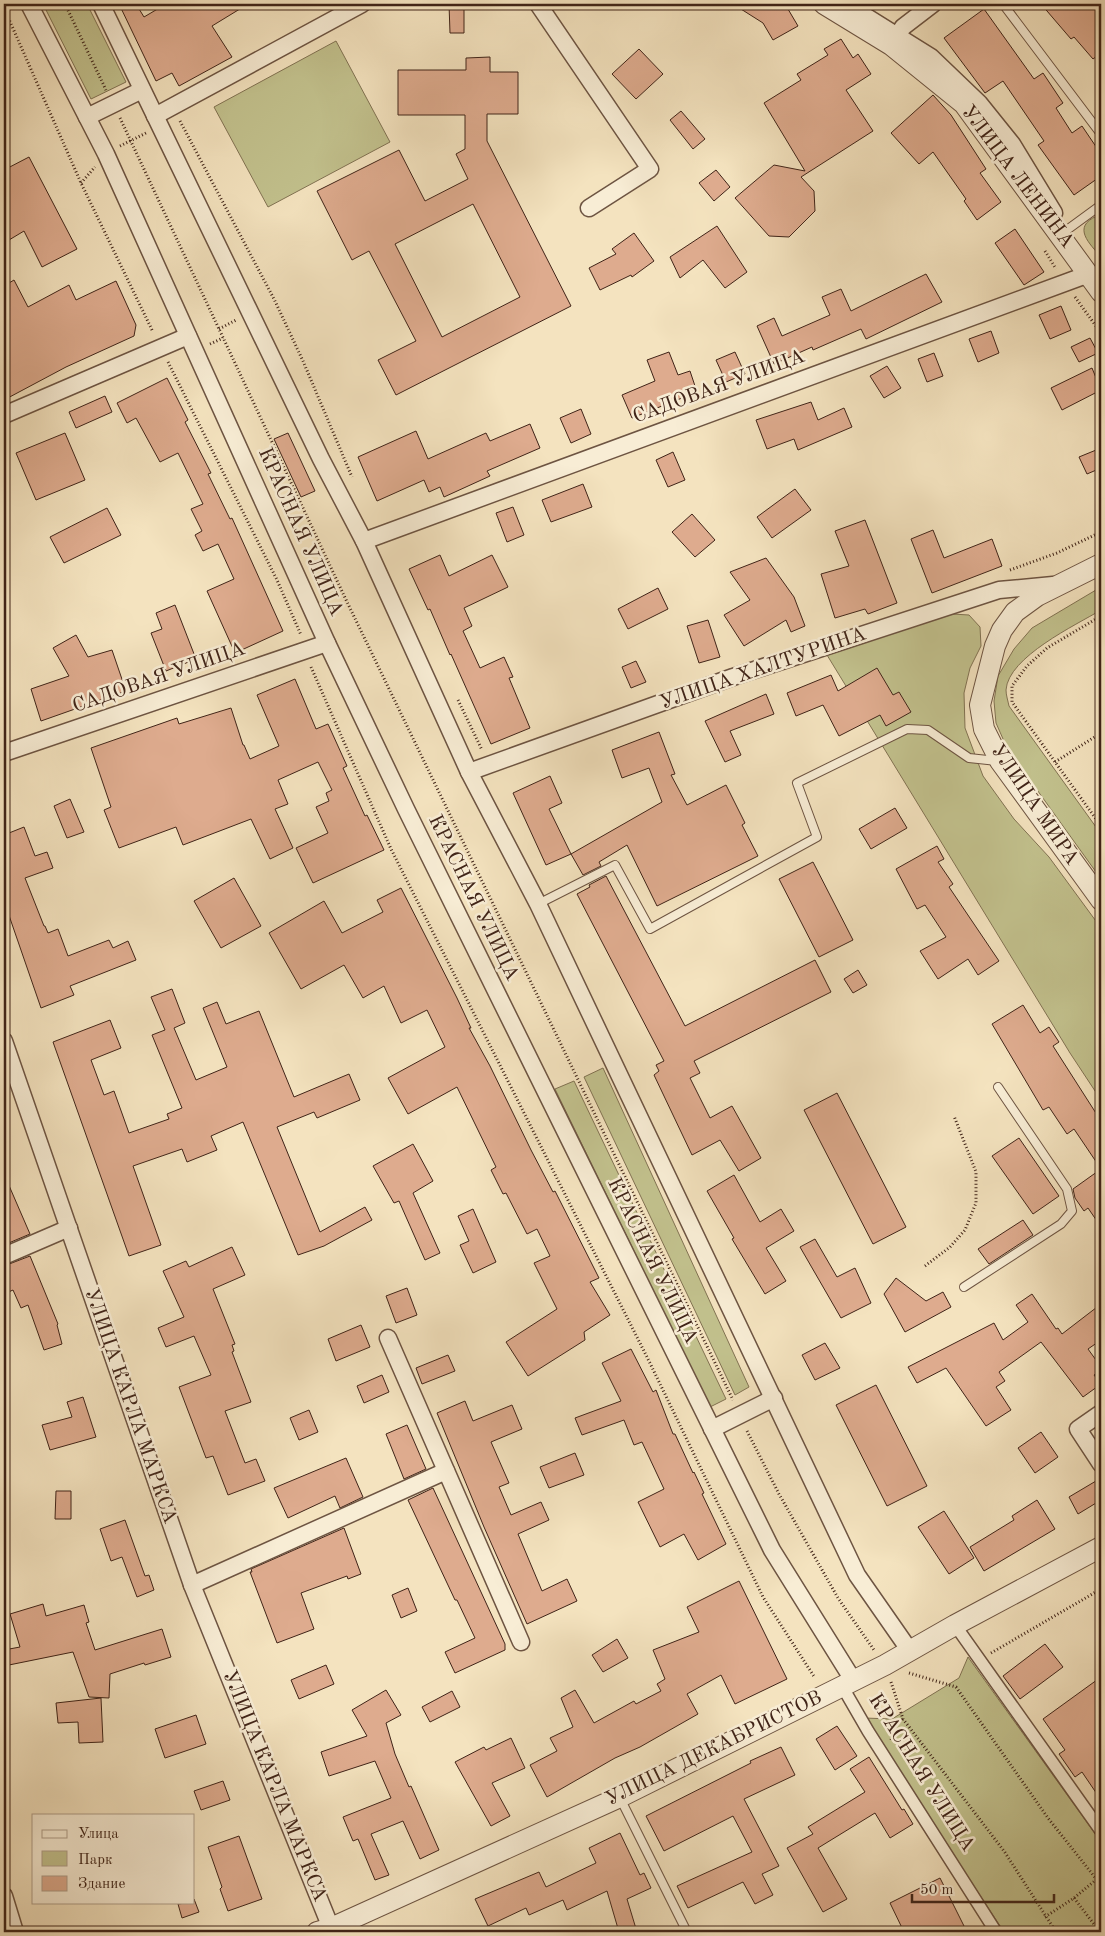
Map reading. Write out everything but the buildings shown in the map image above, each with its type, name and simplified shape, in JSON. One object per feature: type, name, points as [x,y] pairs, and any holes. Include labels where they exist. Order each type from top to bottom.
[{"type":"street","name":"КРАСНАЯ УЛИЦА","points":[[29,4],[106,154],[327,643],[406,809],[840,1687],[996,1932]]},
{"type":"street","points":[[101,4],[317,450],[364,541],[469,772],[538,904],[857,1575],[910,1651]]},
{"type":"street","points":[[158,121],[362,4]]},
{"type":"street","points":[[538,4],[650,169],[588,208]]},
{"type":"street","points":[[846,4],[895,40],[903,27],[933,4]]},
{"type":"street","name":"УЛИЦА ЛЕНИНА","points":[[815,6],[895,40],[964,104],[1063,233],[1095,277],[1101,292]]},
{"type":"street","points":[[87,117],[142,90]]},
{"type":"street","name":"САДОВАЯ УЛИЦА","points":[[364,541],[1065,283],[1095,277]]},
{"type":"street","points":[[4,415],[188,336]]},
{"type":"street","name":"УЛИЦА ХАЛТУРИНА","points":[[995,646],[1002,630],[1015,612],[1037,596],[1101,564]]},
{"type":"street","name":"УЛИЦА ХАЛТУРИНА","points":[[469,772],[733,677],[999,590],[1062,584]]},
{"type":"street","name":"САДОВАЯ УЛИЦА","points":[[4,753],[327,643]]},
{"type":"street","name":"УЛИЦА МИРА","points":[[995,646],[980,704],[984,729],[1000,761],[1101,900]]},
{"type":"street","name":"УЛИЦА КАРЛА МАРКСА","points":[[4,1041],[192,1584],[327,1931]]},
{"type":"street","points":[[4,1256],[69,1228]]},
{"type":"street","points":[[388,1338],[521,1642]]},
{"type":"street","points":[[712,1429],[774,1398]]},
{"type":"street","points":[[1101,1412],[1078,1430],[1101,1464]]},
{"type":"street","points":[[192,1584],[446,1471]]},
{"type":"street","name":"УЛИЦА ДЕКАБРИСТОВ","points":[[327,1931],[620,1797],[885,1665],[955,1625],[1101,1547]]},
{"type":"street","points":[[955,1625],[1101,1831]]},
{"type":"street","points":[[4,1896],[15,1932]]},
{"type":"lane","points":[[1002,4],[1101,134]]},
{"type":"lane","points":[[1063,233],[1101,206]]},
{"type":"lane","points":[[538,904],[615,865],[650,929],[816,837],[797,783],[907,729],[928,730],[969,758],[1000,761]]},
{"type":"lane","points":[[964,1287],[1061,1224],[1072,1211],[1068,1189],[998,1087]]},
{"type":"lane","points":[[620,1797],[687,1932]]},
{"type":"path","points":[[64,4],[131,141],[331,568],[778,1494],[838,1598],[885,1665],[903,1719],[1004,1851],[1056,1932]]},
{"type":"path","points":[[798,4],[815,6]]},
{"type":"path","points":[[4,8],[81,182],[153,332],[277,580],[301,636],[305,651],[391,849],[647,1358],[763,1597],[840,1687]]},
{"type":"path","points":[[81,182],[106,154],[131,141],[158,121]]},
{"type":"path","points":[[1044,250],[1101,333]]},
{"type":"path","points":[[148,334],[153,332]]},
{"type":"path","points":[[1101,616],[1047,648],[1027,666],[1012,686],[1012,702],[1101,826]]},
{"type":"path","points":[[1056,762],[1101,733]]},
{"type":"path","points":[[925,1266],[950,1248],[965,1230],[976,1203],[976,1172],[954,1116]]},
{"type":"path","points":[[980,1660],[1101,1589]]},
{"type":"path","points":[[885,1665],[956,1687],[1048,1818],[1101,1885]]},
{"type":"path","points":[[886,1758],[895,1725],[903,1719]]},
{"type":"path","points":[[1045,1917],[1074,1898],[1097,1878]]},
{"type":"path","points":[[1074,1898],[1100,1932]]},
{"type":"green space","points":[[43,4],[87,4],[126,82],[91,99]]},
{"type":"green space","points":[[336,41],[390,142],[268,207],[214,107]]},
{"type":"green space","points":[[1097,216],[1101,218],[1101,257],[1088,241],[1084,230],[1089,220]]},
{"type":"green space","points":[[1101,587],[1101,610],[1060,633],[1030,654],[1018,666],[1010,678],[1006,690],[1009,706],[1101,834],[1101,879],[1007,748],[996,723],[994,701],[998,676],[1014,649],[1032,628]]},
{"type":"green space","points":[[952,614],[969,615],[980,627],[981,646],[970,668],[964,693],[965,728],[983,776],[1014,819],[1049,857],[1101,928],[1101,1100],[1070,1053],[827,655]]},
{"type":"green space","points":[[603,1068],[749,1387],[735,1395],[584,1077]]},
{"type":"green space","points":[[574,1081],[726,1399],[710,1407],[555,1089]]},
{"type":"green space","points":[[968,1657],[1101,1842],[1101,1932],[1004,1932],[864,1718],[892,1719],[959,1678]]}]
